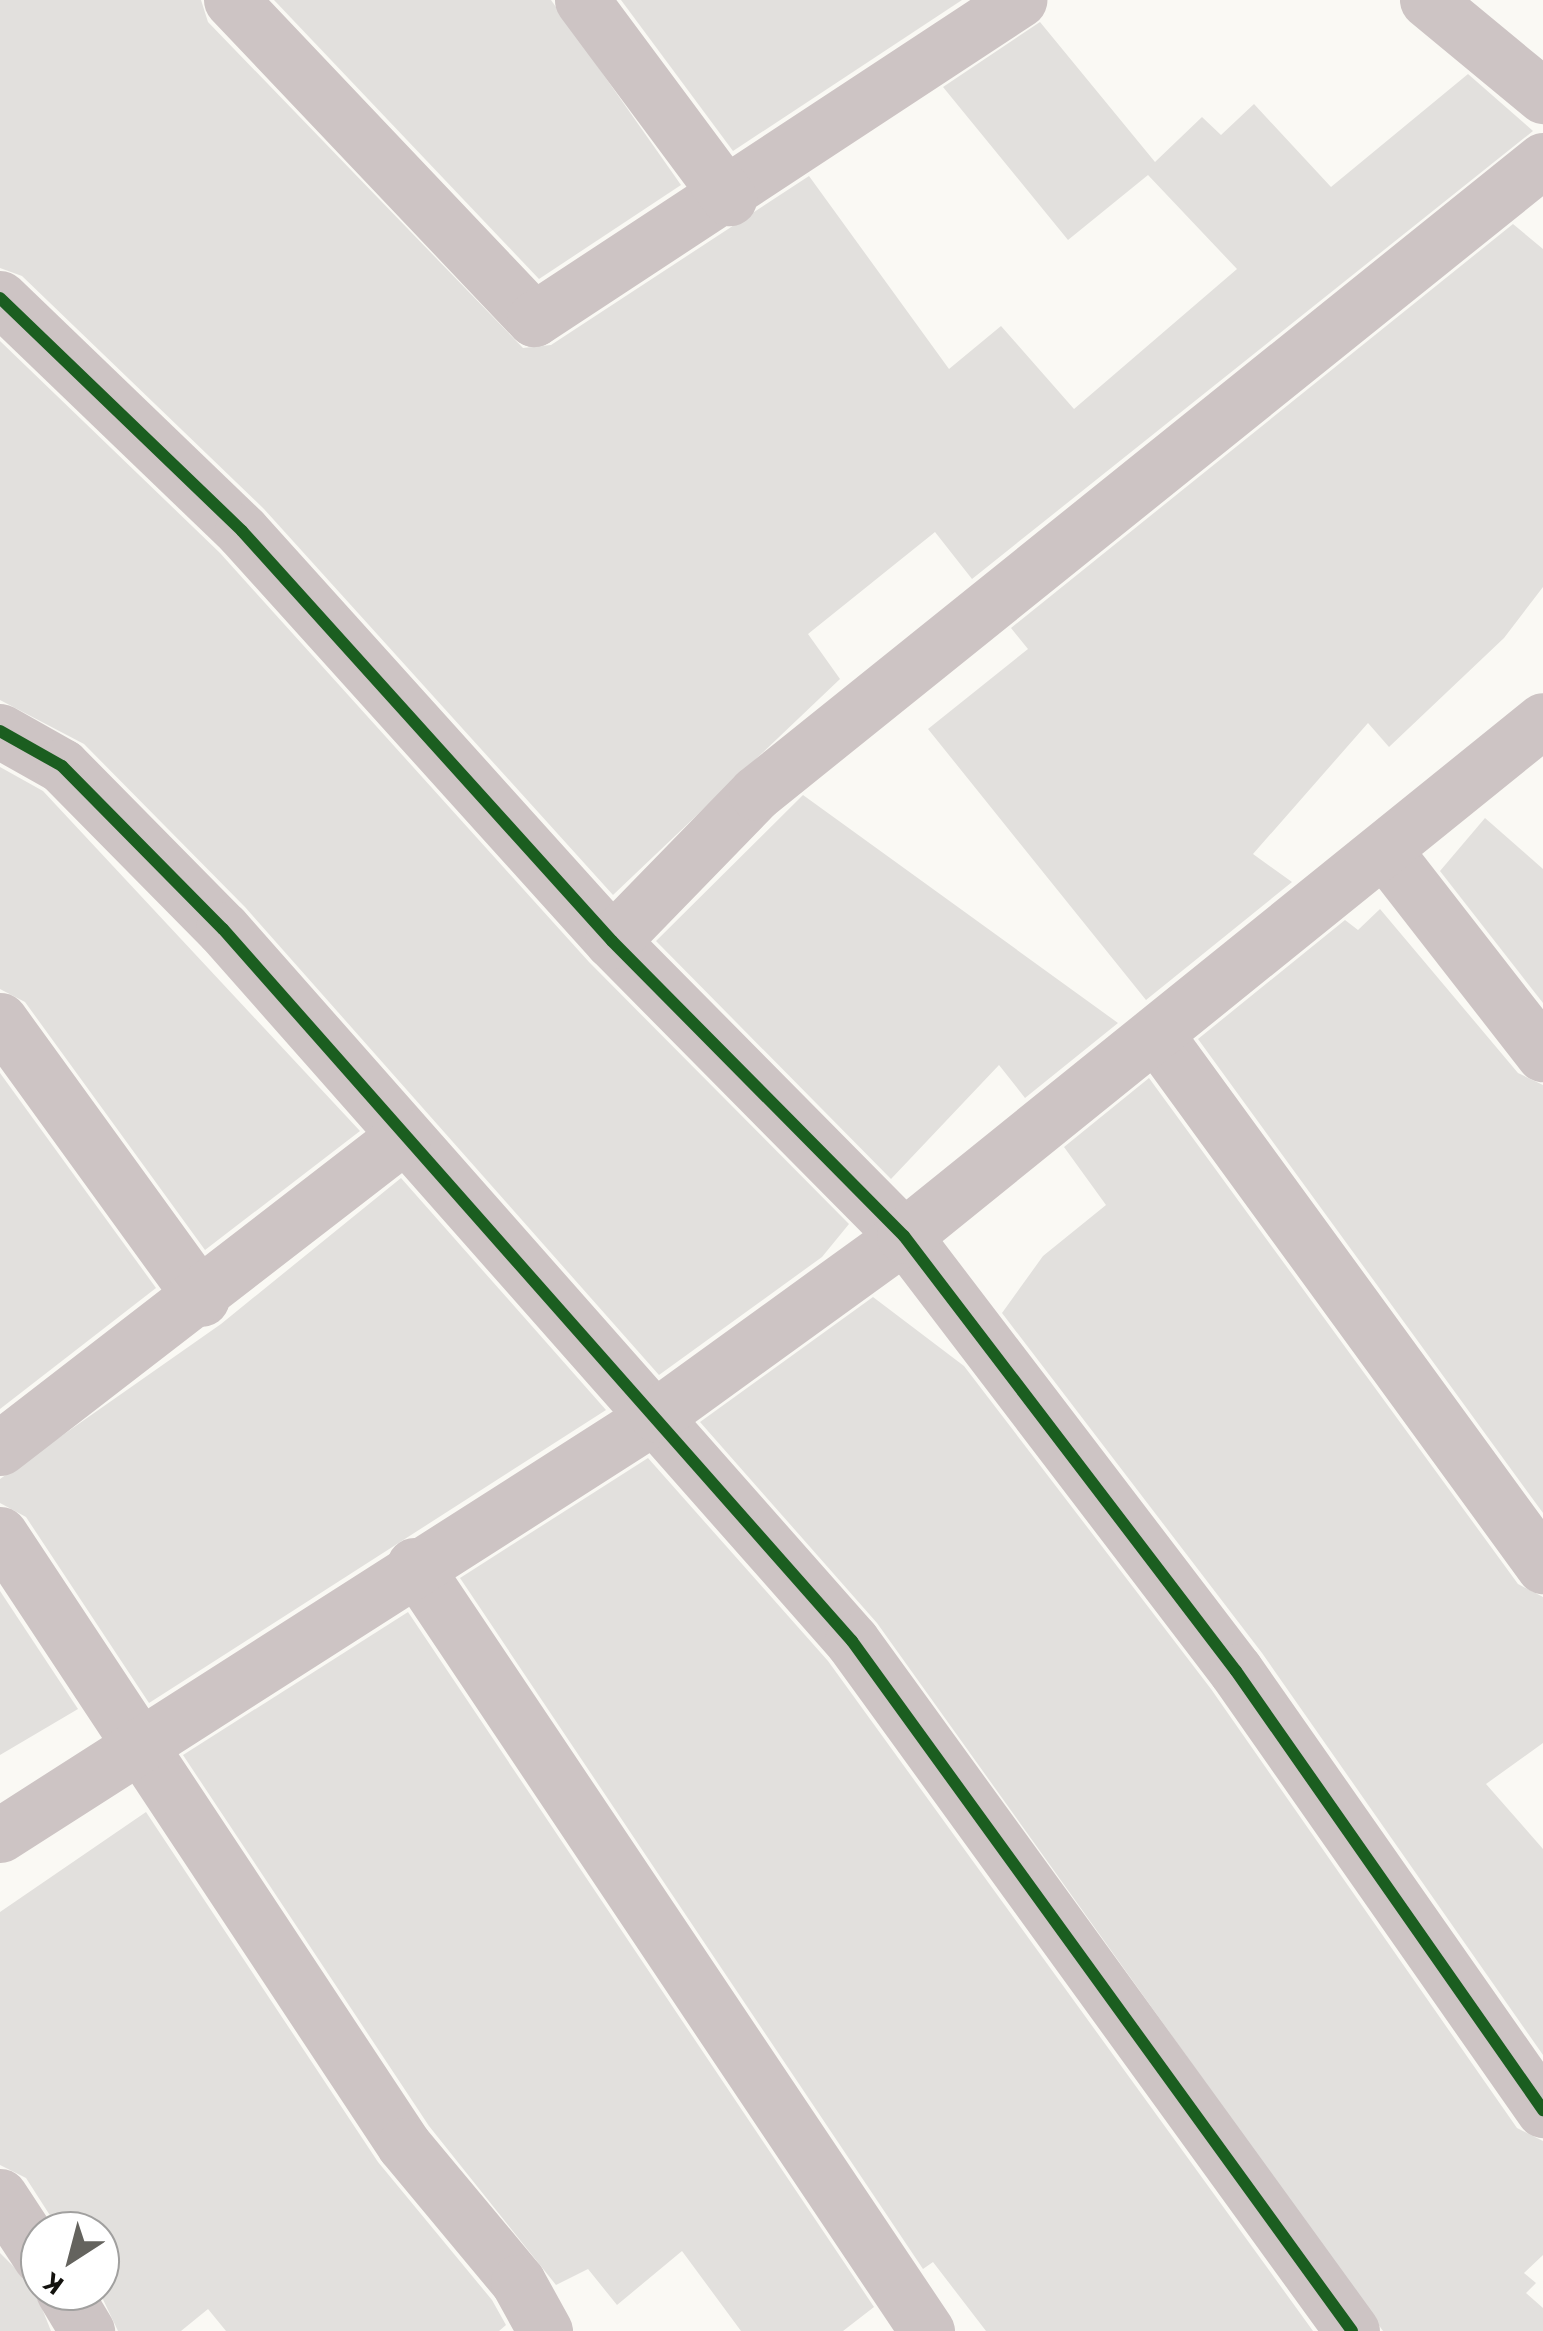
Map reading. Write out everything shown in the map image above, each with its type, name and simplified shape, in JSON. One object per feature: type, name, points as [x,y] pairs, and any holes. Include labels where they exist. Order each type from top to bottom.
[{"type":"street","points":[[231,0],[534,319],[729,198],[1019,0]]},
{"type":"street","points":[[582,0],[729,198]]},
{"type":"street","points":[[1427,0],[1543,96]]},
{"type":"street","points":[[612,941],[756,793],[1543,160]]},
{"type":"street","points":[[0,298],[242,531],[612,941],[904,1236],[1236,1671],[1543,2110]]},
{"type":"street","points":[[0,1836],[414,1565],[657,1415],[904,1236],[1157,1036],[1543,720]]},
{"type":"street","points":[[0,730],[62,766],[224,929],[404,1136],[657,1415],[852,1641],[1352,2331]]},
{"type":"street","points":[[1384,850],[1543,1054]]},
{"type":"street","points":[[0,1020],[202,1299]]},
{"type":"street","points":[[1157,1036],[1543,1566]]},
{"type":"street","points":[[0,1448],[202,1299],[404,1136]]},
{"type":"street","points":[[0,1534],[144,1745],[404,2145],[518,2282],[545,2331]]},
{"type":"street","points":[[414,1565],[927,2331]]},
{"type":"street","points":[[0,2196],[20,2226]]},
{"type":"building","points":[[0,0],[201,0],[208,22],[523,348],[551,345],[809,176],[949,369],[1001,326],[1074,409],[1237,269],[1148,175],[1068,240],[943,87],[1040,22],[1155,162],[1202,117],[1221,135],[1254,104],[1331,187],[1468,74],[1533,131],[972,579],[935,532],[808,634],[840,679],[613,895],[264,509],[22,276],[0,268]]},
{"type":"building","points":[[274,0],[551,0],[681,185],[539,279]]},
{"type":"building","points":[[621,0],[962,0],[733,151]]},
{"type":"building","points":[[1513,224],[1543,249],[1543,587],[1504,638],[1389,747],[1368,723],[1253,854],[1292,882],[1146,1000],[928,729],[1028,649],[1011,628]]},
{"type":"building","points":[[0,341],[220,553],[589,962],[849,1224],[822,1257],[659,1375],[245,907],[84,744],[0,700]]},
{"type":"building","points":[[0,767],[43,791],[360,1131],[205,1250],[25,1002],[0,989]]},
{"type":"building","points":[[803,795],[1118,1023],[1025,1098],[999,1065],[891,1179],[656,941]]},
{"type":"building","points":[[1485,818],[1543,869],[1543,1003],[1440,871]]},
{"type":"building","points":[[1380,909],[1518,1073],[1543,1085],[1543,1513],[1198,1039],[1345,920],[1358,930]]},
{"type":"building","points":[[0,1073],[156,1288],[0,1409]]},
{"type":"building","points":[[1149,1078],[1518,1584],[1543,1597],[1543,1743],[1486,1784],[1543,1849],[1543,2055],[1262,1653],[1002,1313],[1043,1256],[1106,1205],[1064,1147]]},
{"type":"building","points":[[401,1178],[606,1410],[149,1703],[26,1517],[0,1503],[0,1479],[221,1324]]},
{"type":"building","points":[[873,1297],[964,1366],[1211,1689],[1517,2128],[1543,2141],[1543,2255],[1524,2273],[1536,2283],[1526,2293],[1543,2308],[1543,2331],[1383,2331],[877,1623],[700,1422]]},
{"type":"building","points":[[648,1458],[828,1661],[1313,2331],[986,2331],[933,2262],[923,2269],[460,1578]]},
{"type":"building","points":[[0,1591],[78,1709],[0,1755]]},
{"type":"building","points":[[408,1612],[874,2307],[843,2331],[741,2331],[682,2251],[617,2305],[588,2269],[556,2285],[429,2126],[183,1755]]},
{"type":"building","points":[[146,1812],[378,2162],[492,2300],[506,2325],[499,2331],[226,2331],[208,2309],[181,2331],[118,2331],[108,2311],[120,2311],[120,2211],[47,2211],[26,2178],[0,2165],[0,1912]]},
{"type":"building","points":[[0,2253],[20,2273],[20,2311],[43,2311],[51,2331],[0,2331]]},
{"type":"cycle path","points":[[0,298],[242,531],[612,941],[904,1236],[1236,1671],[1543,2110]]},
{"type":"cycle path","points":[[0,731],[62,766],[223,929],[852,1641],[1352,2331]]}]
